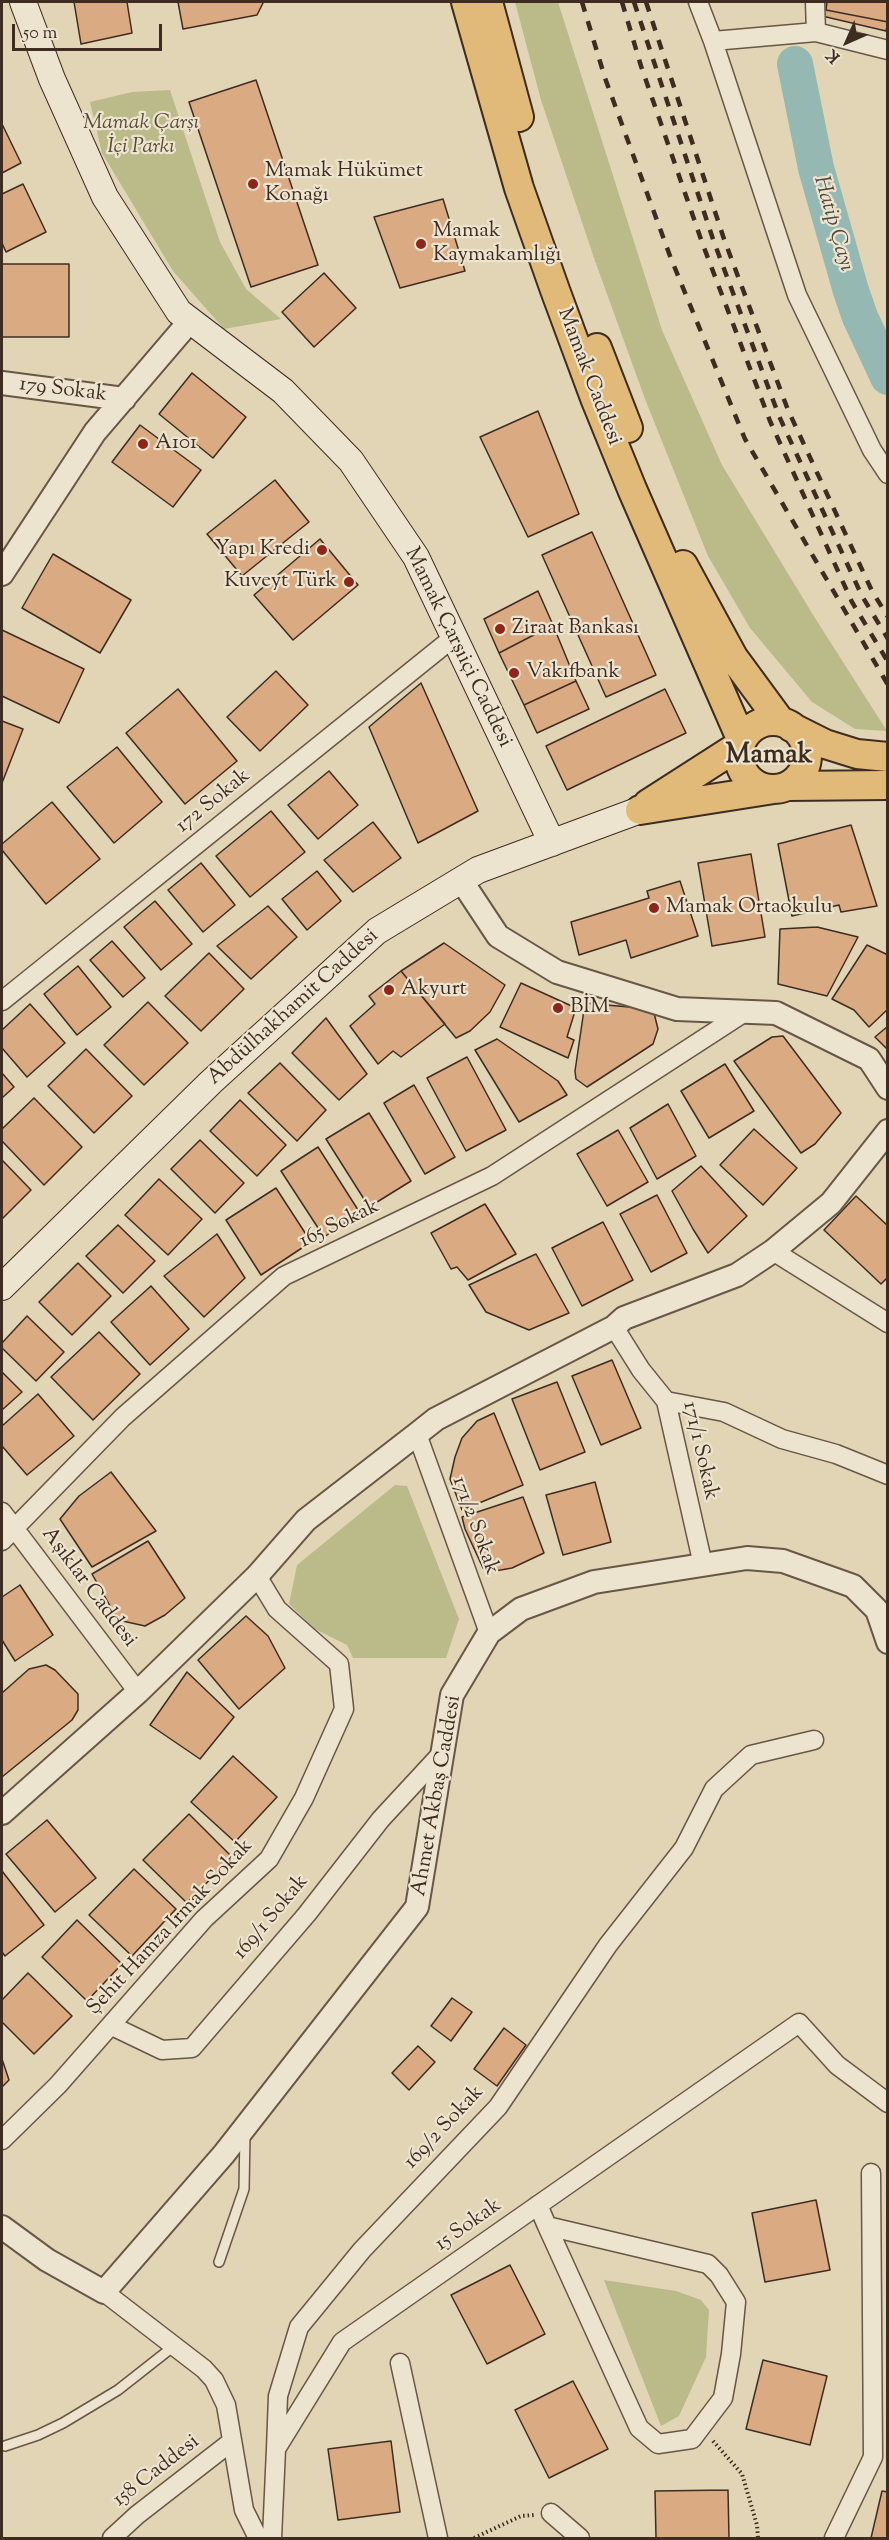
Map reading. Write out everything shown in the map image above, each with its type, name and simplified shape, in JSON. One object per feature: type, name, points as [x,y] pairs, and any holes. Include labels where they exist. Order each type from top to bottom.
[{"type":"main road","name":"Mamak Çarşıiçi Caddesi","points":[[23,2],[52,79],[105,197],[179,312],[283,391],[351,461],[416,557],[552,843]]},
{"type":"main road","name":"Mamak Caddesi","points":[[466,2],[519,188],[555,290],[628,479],[741,743]]},
{"type":"main road","name":"Mamak Caddesi","points":[[488,2],[537,181],[572,284],[647,479],[683,565],[715,628],[747,680],[786,724],[825,744],[857,754],[888,757]]},
{"type":"main road","points":[[640,810],[782,787],[798,778],[804,769],[807,757],[806,745],[800,735],[786,724],[761,723],[751,728],[741,743],[738,756],[746,777],[765,788],[782,787],[888,785]]},
{"type":"main road","points":[[640,810],[741,743]]},
{"type":"main road","name":"Abdülhakhamit Caddesi","points":[[3,1283],[211,1082],[376,931],[478,870],[640,810]]},
{"type":"street","points":[[698,2],[797,295],[872,450],[888,474]]},
{"type":"street","points":[[815,2],[816,32]]},
{"type":"street","points":[[713,41],[816,32],[888,50]]},
{"type":"street","points":[[2,574],[95,432],[190,321]]},
{"type":"street","name":"179 Sokak","points":[[2,383],[124,399]]},
{"type":"street","name":"172 Sokak","points":[[2,1001],[454,637]]},
{"type":"street","points":[[461,880],[498,936],[557,972],[677,1009],[776,1014],[869,1059],[888,1088]]},
{"type":"street","name":"165 Sokak","points":[[8,1535],[123,1417],[284,1276],[492,1176],[745,1012]]},
{"type":"street","points":[[2,1813],[138,1692],[257,1576],[306,1520],[436,1419],[614,1327],[624,1318],[737,1275],[773,1251],[831,1203],[888,1131]]},
{"type":"street","points":[[773,1251],[888,1323]]},
{"type":"street","name":"171/1 Sokak","points":[[614,1327],[641,1370],[666,1401],[703,1565]]},
{"type":"street","points":[[666,1401],[724,1412],[782,1439],[836,1454],[888,1475]]},
{"type":"street","name":"171/2 Sokak","points":[[417,1434],[489,1633]]},
{"type":"street","name":"Aşıklar Caddesi","points":[[2,1512],[8,1535],[138,1692]]},
{"type":"street","name":"Ahmet Akbaş Caddesi","points":[[105,2292],[245,2127],[417,1906],[452,1695],[489,1633],[521,1609],[594,1582],[747,1558],[783,1561],[853,1586],[877,1610],[888,1642]]},
{"type":"street","name":"Şehit Hamza Irmak Sokak","points":[[2,2140],[58,2085],[204,1919],[269,1859],[304,1798],[344,1709],[339,1664],[277,1609],[257,1576]]},
{"type":"street","name":"169/2 Sokak","points":[[276,2449],[278,2396],[299,2327],[362,2250],[498,2107],[608,1946],[684,1848],[714,1789],[751,1755],[814,1740]]},
{"type":"street","name":"169/1 Sokak","points":[[112,2025],[162,2050],[192,2048],[307,1914],[381,1819],[443,1752]]},
{"type":"street","name":"15 Sokak","points":[[272,2538],[276,2449],[342,2342],[799,2023],[837,2065],[888,2103]]},
{"type":"street","points":[[834,2538],[873,2457],[871,2173]]},
{"type":"street","points":[[538,2205],[547,2226],[639,2428],[658,2444],[692,2439],[723,2398],[731,2354],[736,2302],[719,2274],[708,2264],[547,2226]]},
{"type":"street","points":[[2,2227],[47,2260],[105,2292],[204,2369],[221,2391],[230,2419],[231,2442],[244,2510],[258,2538]]},
{"type":"street","points":[[400,2363],[438,2538]]},
{"type":"street","name":"158 Caddesi","points":[[112,2538],[137,2515],[231,2442]]},
{"type":"street","points":[[551,2513],[580,2538]]},
{"type":"lane","points":[[219,2262],[244,2189],[245,2127]]},
{"type":"lane","points":[[5,2446],[38,2435],[63,2423],[118,2390],[174,2346]]},
{"type":"path","points":[[701,2427],[742,2474],[757,2525],[758,2538]]},
{"type":"path","points":[[474,2538],[521,2516],[551,2513]]},
{"type":"green space","points":[[515,2],[558,2],[662,330],[722,465],[887,731],[855,729],[812,702],[750,628],[708,556],[645,399],[594,258],[541,100]]},
{"type":"green space","name":"Mamak Çarşı İçi Parkı","points":[[170,90],[220,242],[246,289],[281,319],[224,329],[173,271],[102,153],[90,102],[132,92]]},
{"type":"green space","points":[[395,1485],[407,1486],[459,1619],[446,1658],[353,1658],[347,1645],[315,1629],[289,1604],[297,1565]]},
{"type":"green space","points":[[604,2280],[676,2291],[701,2300],[709,2310],[706,2357],[679,2416],[661,2426]]},
{"type":"building","points":[[74,2],[127,2],[132,33],[81,44]]},
{"type":"building","points":[[178,2],[263,3],[257,15],[183,29]]},
{"type":"building","points":[[819,2],[827,2],[826,10],[888,22],[886,31],[822,16]]},
{"type":"building","points":[[827,2],[888,2],[888,22],[826,10]]},
{"type":"building","name":"Mamak Hükümet Konağı","points":[[256,80],[318,265],[251,287],[189,102]]},
{"type":"building","points":[[2,124],[21,163],[2,173]]},
{"type":"building","points":[[23,184],[46,232],[6,252],[2,243],[2,194]]},
{"type":"building","name":"Mamak Kaymakamlığı","points":[[443,199],[465,271],[400,288],[374,217]]},
{"type":"building","points":[[2,264],[69,264],[69,337],[2,337]]},
{"type":"building","points":[[324,273],[356,308],[314,347],[282,312]]},
{"type":"building","points":[[192,373],[246,417],[213,458],[159,414]]},
{"type":"building","points":[[538,411],[579,514],[528,537],[480,437]]},
{"type":"building","points":[[140,425],[201,470],[173,507],[112,462]]},
{"type":"building","points":[[275,480],[309,522],[242,576],[207,534]]},
{"type":"building","points":[[592,532],[656,675],[606,697],[542,555]]},
{"type":"building","points":[[320,539],[358,585],[293,640],[254,595]]},
{"type":"building","points":[[53,554],[131,600],[100,653],[22,608]]},
{"type":"building","points":[[538,591],[553,625],[499,653],[484,619]]},
{"type":"building","points":[[553,625],[576,681],[524,705],[499,653]]},
{"type":"building","points":[[2,630],[84,669],[59,723],[2,696]]},
{"type":"building","points":[[276,671],[308,705],[260,751],[227,717]]},
{"type":"building","points":[[576,681],[589,709],[537,733],[524,705]]},
{"type":"building","points":[[421,683],[478,811],[418,843],[369,727]]},
{"type":"building","points":[[178,689],[237,761],[185,804],[126,733]]},
{"type":"building","points":[[665,689],[686,733],[567,790],[546,746]]},
{"type":"building","points":[[2,721],[23,729],[2,783]]},
{"type":"building","points":[[117,747],[162,802],[114,843],[67,787]]},
{"type":"building","points":[[329,771],[358,805],[318,839],[288,805]]},
{"type":"building","points":[[52,802],[100,859],[46,904],[2,850],[2,844]]},
{"type":"building","points":[[271,811],[305,852],[250,897],[216,856]]},
{"type":"building","points":[[373,822],[401,858],[353,892],[324,860]]},
{"type":"building","points":[[851,825],[877,906],[841,912],[839,905],[792,916],[778,844]]},
{"type":"building","points":[[751,854],[765,937],[712,946],[698,863]]},
{"type":"building","points":[[201,863],[235,905],[203,932],[168,890]]},
{"type":"building","points":[[317,871],[341,901],[307,930],[282,899]]},
{"type":"building","points":[[680,881],[698,936],[631,958],[626,940],[579,955],[571,922],[649,898],[647,891]]},
{"type":"building","points":[[155,901],[192,944],[161,970],[124,927]]},
{"type":"building","points":[[268,906],[297,937],[251,979],[217,946]]},
{"type":"building","points":[[817,927],[858,937],[827,996],[778,984],[780,929]]},
{"type":"building","points":[[112,941],[145,978],[123,997],[90,960]]},
{"type":"building","points":[[444,943],[505,985],[490,1012],[470,1031],[456,1038],[401,971]]},
{"type":"building","points":[[867,945],[888,955],[888,1009],[869,1027],[854,1010],[832,999]]},
{"type":"building","points":[[209,953],[244,989],[201,1031],[165,996]]},
{"type":"building","points":[[78,966],[111,1007],[77,1035],[44,994]]},
{"type":"building","points":[[401,971],[445,1024],[401,1057],[393,1051],[378,1064],[350,1026],[375,1004],[369,996]]},
{"type":"building","points":[[521,983],[576,1008],[567,1037],[574,1040],[568,1058],[500,1027]]},
{"type":"building","points":[[148,1002],[188,1043],[144,1085],[104,1045]]},
{"type":"building","points":[[585,1003],[640,1008],[654,1013],[658,1029],[653,1044],[587,1087],[576,1079],[575,1071]]},
{"type":"building","points":[[30,1004],[65,1043],[27,1077],[2,1048],[2,1030]]},
{"type":"building","points":[[326,1018],[367,1074],[339,1100],[292,1053]]},
{"type":"building","points":[[888,1026],[888,1050],[875,1037]]},
{"type":"building","points":[[783,1036],[841,1113],[815,1144],[801,1153],[734,1061],[772,1037]]},
{"type":"building","points":[[497,1039],[558,1081],[567,1095],[519,1122],[475,1050]]},
{"type":"building","points":[[86,1049],[132,1096],[94,1133],[48,1086]]},
{"type":"building","points":[[467,1057],[506,1130],[466,1151],[427,1078]]},
{"type":"building","points":[[280,1063],[326,1110],[297,1141],[248,1093]]},
{"type":"building","points":[[725,1064],[754,1111],[709,1138],[681,1091]]},
{"type":"building","points":[[2,1073],[14,1087],[2,1098]]},
{"type":"building","points":[[414,1085],[455,1157],[425,1174],[384,1103]]},
{"type":"building","points":[[34,1098],[82,1147],[44,1185],[2,1141],[2,1129]]},
{"type":"building","points":[[240,1100],[286,1145],[257,1176],[210,1131]]},
{"type":"building","points":[[668,1104],[696,1156],[657,1179],[630,1128]]},
{"type":"building","points":[[369,1113],[411,1181],[369,1207],[326,1139]]},
{"type":"building","points":[[754,1129],[797,1168],[763,1205],[720,1165]]},
{"type":"building","points":[[618,1130],[648,1182],[607,1206],[577,1154]]},
{"type":"building","points":[[200,1140],[244,1183],[215,1213],[171,1169]]},
{"type":"building","points":[[318,1147],[360,1213],[324,1237],[281,1171]]},
{"type":"building","points":[[2,1162],[31,1190],[2,1219]]},
{"type":"building","points":[[701,1166],[747,1216],[708,1253],[672,1191]]},
{"type":"building","points":[[159,1179],[202,1219],[168,1255],[125,1215]]},
{"type":"building","points":[[276,1188],[311,1242],[261,1275],[226,1220]]},
{"type":"building","points":[[657,1195],[687,1253],[651,1272],[620,1214]]},
{"type":"building","points":[[856,1196],[888,1226],[888,1277],[881,1284],[824,1230]]},
{"type":"building","points":[[485,1204],[516,1254],[468,1280],[457,1267],[451,1269],[431,1233]]},
{"type":"building","points":[[603,1222],[633,1280],[582,1306],[552,1248]]},
{"type":"building","points":[[118,1225],[155,1261],[123,1293],[86,1256]]},
{"type":"building","points":[[217,1234],[245,1278],[204,1317],[164,1276]]},
{"type":"building","points":[[536,1254],[569,1313],[529,1330],[486,1312],[469,1285]]},
{"type":"building","points":[[78,1263],[111,1296],[72,1335],[39,1302]]},
{"type":"building","points":[[151,1286],[189,1329],[150,1365],[111,1322]]},
{"type":"building","points":[[27,1316],[64,1352],[36,1381],[2,1348],[2,1343]]},
{"type":"building","points":[[99,1332],[140,1374],[93,1420],[51,1377]]},
{"type":"building","points":[[612,1360],[641,1428],[601,1445],[572,1376]]},
{"type":"building","points":[[2,1372],[22,1392],[2,1410]]},
{"type":"building","points":[[557,1382],[585,1452],[540,1470],[512,1399]]},
{"type":"building","points":[[38,1394],[74,1436],[27,1475],[2,1446],[2,1426]]},
{"type":"building","points":[[494,1413],[523,1485],[462,1510],[450,1479],[455,1457],[462,1438],[477,1421]]},
{"type":"building","points":[[111,1472],[156,1531],[92,1567],[60,1519],[79,1496]]},
{"type":"building","points":[[595,1482],[611,1542],[563,1555],[546,1495]]},
{"type":"building","points":[[523,1497],[544,1553],[512,1568],[495,1571],[483,1568],[462,1517]]},
{"type":"building","points":[[148,1541],[185,1598],[165,1615],[145,1626],[118,1620],[92,1574]]},
{"type":"building","points":[[20,1585],[53,1635],[15,1661],[2,1640],[2,1597]]},
{"type":"building","points":[[246,1616],[268,1636],[285,1668],[239,1709],[198,1660]]},
{"type":"building","points":[[46,1665],[55,1670],[78,1694],[78,1710],[72,1720],[2,1777],[2,1693],[29,1669]]},
{"type":"building","points":[[187,1672],[234,1717],[200,1759],[150,1725]]},
{"type":"building","points":[[233,1756],[277,1797],[235,1842],[191,1802]]},
{"type":"building","points":[[189,1814],[232,1857],[187,1903],[143,1860]]},
{"type":"building","points":[[47,1820],[96,1878],[55,1912],[6,1854]]},
{"type":"building","points":[[134,1869],[176,1909],[132,1956],[89,1915]]},
{"type":"building","points":[[2,1871],[44,1925],[5,1956],[2,1952]]},
{"type":"building","points":[[77,1920],[122,1964],[87,2001],[42,1957]]},
{"type":"building","points":[[28,1973],[72,2016],[34,2054],[2,2022],[2,2000]]},
{"type":"building","points":[[452,1998],[472,2012],[451,2041],[431,2026]]},
{"type":"building","points":[[504,2028],[526,2045],[497,2086],[474,2069]]},
{"type":"building","points":[[418,2046],[435,2062],[409,2090],[392,2073]]},
{"type":"building","points":[[2,2059],[9,2080],[2,2087]]},
{"type":"building","points":[[816,2200],[830,2270],[765,2282],[752,2213]]},
{"type":"building","points":[[510,2265],[545,2334],[487,2364],[451,2295]]},
{"type":"building","points":[[763,2360],[827,2376],[810,2445],[746,2429]]},
{"type":"building","points":[[573,2381],[608,2449],[549,2478],[515,2410]]},
{"type":"building","points":[[391,2441],[400,2512],[338,2520],[328,2449]]},
{"type":"building","points":[[728,2490],[729,2538],[656,2538],[655,2491]]},
{"type":"building","points":[[882,2491],[888,2492],[888,2538],[871,2538]]},
{"type":"waterway","name":"Hatip Çayı","points":[[795,64],[816,168],[851,291],[860,317],[888,377]]},
{"type":"railway","points":[[582,2],[605,78],[670,256],[745,439],[888,685]]},
{"type":"railway","points":[[622,2],[641,66],[703,245],[770,421],[852,602],[888,662]]},
{"type":"railway","points":[[634,2],[714,242],[779,416],[862,596],[888,639]]},
{"type":"railway","points":[[646,2],[724,239],[788,410],[872,591],[888,617]]},
{"type":"place","name":"Mamak Hükümet Konağı","points":[[253,184]]},
{"type":"place","name":"Mamak Kaymakamlığı","points":[[421,244]]},
{"type":"place","name":"A101","points":[[143,444]]},
{"type":"place","name":"Yapı Kredi","points":[[322,550]]},
{"type":"place","name":"Kuveyt Türk","points":[[349,582]]},
{"type":"place","name":"Ziraat Bankası","points":[[500,629]]},
{"type":"place","name":"Vakıfbank","points":[[514,673]]},
{"type":"place","name":"Mamak Ortaokulu","points":[[654,908]]},
{"type":"place","name":"Akyurt","points":[[389,990]]},
{"type":"place","name":"BİM","points":[[558,1008]]},
{"type":"district","name":"Mamak","points":[[769,757]]}]
